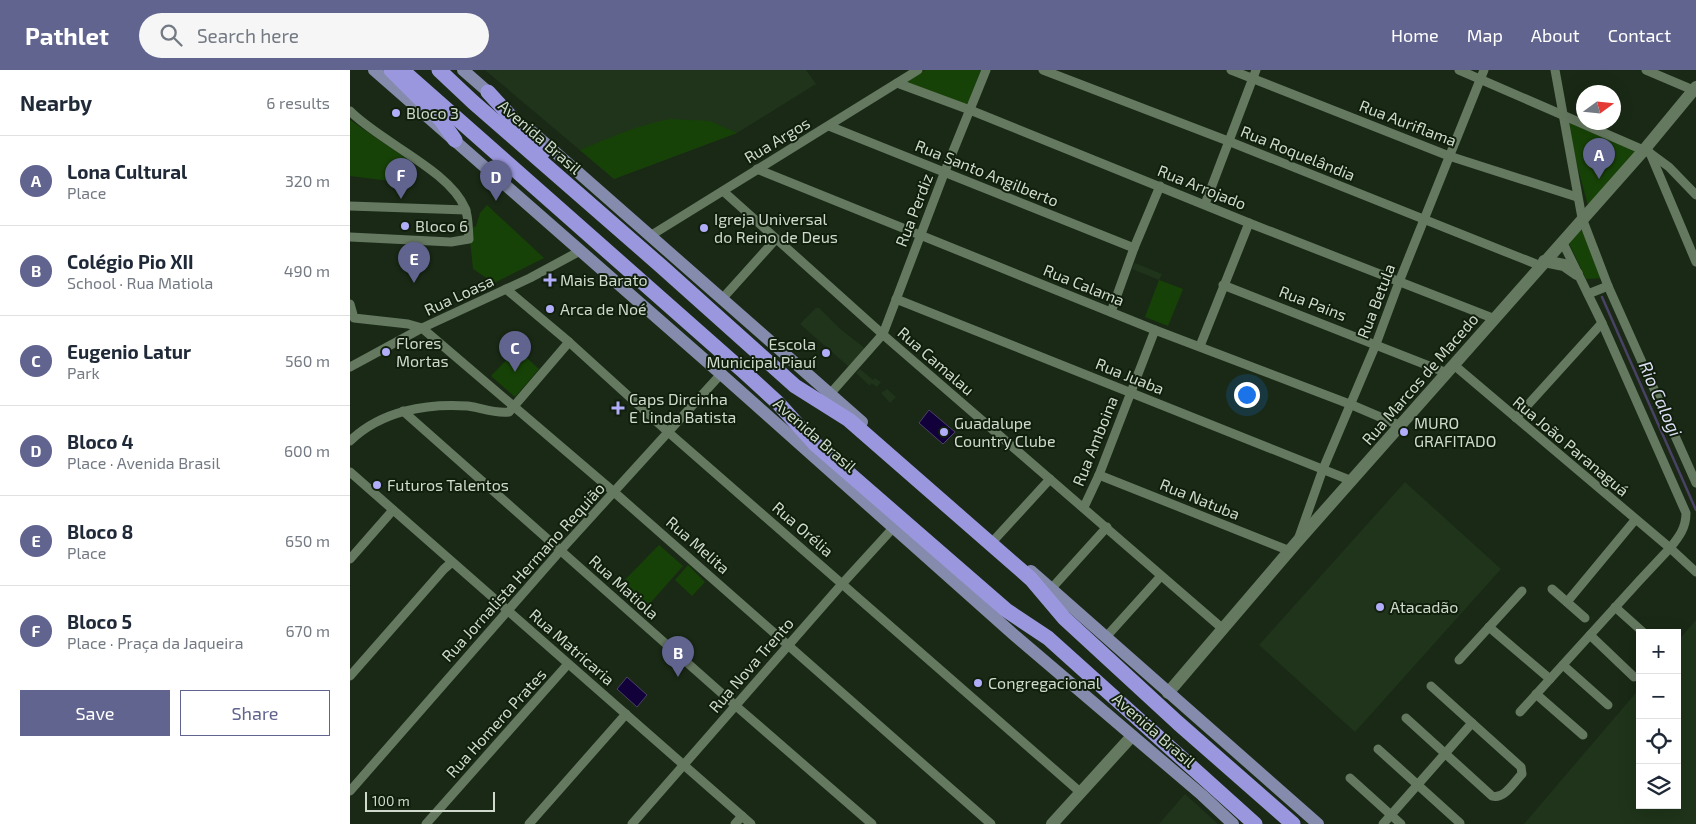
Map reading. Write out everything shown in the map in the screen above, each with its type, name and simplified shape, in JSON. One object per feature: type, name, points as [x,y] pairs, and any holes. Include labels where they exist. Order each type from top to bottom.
[{"type":"highway","points":[[391,70],[442,120],[455,140]]},
{"type":"highway","name":"Avenida Brasil","points":[[402,70],[743,371],[778,403],[814,444],[1006,610],[1048,638],[1255,824]]},
{"type":"highway","name":"Avenida Brasil","points":[[439,70],[795,386],[849,420],[1009,560],[1031,580],[1064,618],[1178,723],[1293,824]]},
{"type":"highway","points":[[488,92],[598,212]]},
{"type":"main road","name":"Avenida Brasil","points":[[374,70],[721,374],[1013,634],[1202,795],[1233,824]]},
{"type":"main road","name":"Avenida Brasil","points":[[463,70],[1318,824]]},
{"type":"main road","name":"Rua Marcos de Macedo","points":[[1168,693],[1582,218],[1647,151],[1695,89]]},
{"type":"main road","points":[[1543,263],[1564,265],[1577,274]]},
{"type":"main road","points":[[1052,824],[1132,736]]},
{"type":"street","name":"Rua Argos","points":[[650,236],[918,70]]},
{"type":"street","name":"Rua Perdiz","points":[[883,334],[986,70]]},
{"type":"street","name":"Rua Roquelândia","points":[[1043,70],[1424,219],[1543,263]]},
{"type":"street","name":"Rua Auriflama","points":[[1231,70],[1254,74],[1449,156],[1577,198]]},
{"type":"street","points":[[1459,70],[1482,74],[1563,115],[1647,151],[1669,167],[1696,195]]},
{"type":"street","points":[[1555,70],[1582,218],[1608,286],[1696,483]]},
{"type":"street","points":[[1646,70],[1695,89]]},
{"type":"street","points":[[1205,204],[1254,74]]},
{"type":"street","name":"Rua Betula","points":[[1294,547],[1323,468],[1352,405],[1482,74]]},
{"type":"street","name":"Rua Arrojado","points":[[897,83],[970,110],[1249,223],[1495,319]]},
{"type":"street","points":[[350,111],[379,135],[431,170],[453,191],[466,210],[469,239],[451,242],[350,237]]},
{"type":"street","name":"Rua Santo Angilberto","points":[[829,126],[1134,248]]},
{"type":"street","points":[[1647,151],[1695,256]]},
{"type":"street","name":"Rua Calama","points":[[757,169],[1155,330],[1352,405],[1401,426]]},
{"type":"street","points":[[1111,312],[1134,248],[1160,186]]},
{"type":"street","name":"Rua Camalau","points":[[723,191],[883,334],[1223,629]]},
{"type":"street","points":[[350,206],[466,210]]},
{"type":"street","points":[[1200,346],[1249,223]]},
{"type":"street","points":[[722,299],[776,239]]},
{"type":"street","points":[[1520,712],[1670,548],[1686,524],[1686,513],[1602,323],[1562,241]]},
{"type":"street","name":"Rua Loasa","points":[[350,367],[422,328],[506,289],[580,251]]},
{"type":"street","name":"Rua Pains","points":[[1223,285],[1376,344],[1450,369]]},
{"type":"street","points":[[1588,294],[1608,286]]},
{"type":"street","name":"Rua Orélia","points":[[506,289],[569,342],[667,432],[1080,792]]},
{"type":"street","name":"Rua Juaba","points":[[896,299],[1352,481]]},
{"type":"street","points":[[350,304],[352,318],[408,324],[422,328]]},
{"type":"street","points":[[1516,418],[1602,323]]},
{"type":"street","name":"Rua Melita","points":[[422,328],[614,492],[991,824]]},
{"type":"street","name":"Rua Amboina","points":[[1084,507],[1099,475],[1155,330]]},
{"type":"street","points":[[830,394],[883,334]]},
{"type":"street","points":[[350,441],[380,420],[403,410],[470,406],[506,412],[514,408],[569,342]]},
{"type":"street","name":"Rua João Paranaguá","points":[[1450,369],[1516,418],[1696,572]]},
{"type":"street","name":"Rua Jornalista Hermano Requião","points":[[350,791],[560,551],[721,374]]},
{"type":"street","name":"Rua Matiola","points":[[403,410],[560,551],[872,824]]},
{"type":"street","name":"Rua Matricaria","points":[[350,472],[750,824]]},
{"type":"street","name":"Rua Natuba","points":[[1099,475],[1294,547]]},
{"type":"street","points":[[995,539],[1050,480]]},
{"type":"street","points":[[350,559],[393,510]]},
{"type":"street","points":[[1567,602],[1635,520]]},
{"type":"street","name":"Rua Nova Trento","points":[[632,824],[894,527]]},
{"type":"street","points":[[1051,589],[1107,527]]},
{"type":"street","points":[[350,676],[452,562]]},
{"type":"street","points":[[1106,637],[1162,576]]},
{"type":"street","points":[[1552,589],[1585,618]]},
{"type":"street","points":[[1458,660],[1522,591]]},
{"type":"street","points":[[1615,607],[1640,629]]},
{"type":"street","points":[[1489,626],[1550,679]]},
{"type":"street","points":[[1590,635],[1634,676]]},
{"type":"street","name":"Rua Homero Prates","points":[[426,824],[568,664]]},
{"type":"street","points":[[1563,665],[1608,705]]},
{"type":"street","points":[[1406,718],[1492,796],[1501,796],[1522,774],[1521,767],[1431,686]]},
{"type":"street","points":[[1536,694],[1583,735]]},
{"type":"street","points":[[529,824],[626,714]]},
{"type":"street","points":[[1383,824],[1472,722]]},
{"type":"street","points":[[1378,749],[1460,823]]},
{"type":"street","points":[[1350,778],[1401,824]]},
{"type":"street","points":[[735,824],[742,816]]},
{"type":"shaded area","points":[[485,70],[806,70],[816,84],[737,133],[614,179]]},
{"type":"shaded area","points":[[1135,263],[1162,274],[1159,280],[1132,269]]},
{"type":"shaded area","points":[[816,308],[819,308],[839,328],[867,350],[848,366],[800,324]]},
{"type":"shaded area","points":[[860,369],[873,380],[875,378],[881,382],[877,387],[871,383],[870,386],[856,373]]},
{"type":"shaded area","points":[[887,389],[896,397],[890,403],[881,393]]},
{"type":"shaded area","points":[[929,410],[955,432],[943,444],[919,423]]},
{"type":"shaded area","name":"Atacadão","points":[[1405,482],[1501,569],[1355,732],[1259,645]]},
{"type":"shaded area","points":[[1696,620],[1696,824],[1524,824],[1636,693],[1636,809],[1681,809],[1681,637]]},
{"type":"shaded area","points":[[627,677],[647,695],[637,707],[617,689]]},
{"type":"shaded area","points":[[1185,794],[1218,824],[1159,824]]},
{"type":"green space","points":[[925,70],[981,70],[967,105],[901,84]]},
{"type":"green space","points":[[1564,116],[1576,121],[1576,130],[1596,130],[1642,150],[1589,209]]},
{"type":"green space","points":[[670,119],[710,121],[737,133],[614,179],[580,150],[635,128]]},
{"type":"green space","points":[[350,120],[407,159],[398,182],[350,176]]},
{"type":"green space","points":[[487,205],[544,258],[494,283],[473,269],[469,230],[476,226],[480,213]]},
{"type":"green space","points":[[1582,230],[1604,278],[1586,279],[1567,239]]},
{"type":"green space","points":[[1159,280],[1183,289],[1168,326],[1145,317]]},
{"type":"green space","points":[[517,349],[539,369],[515,397],[491,376]]},
{"type":"green space","points":[[659,545],[683,566],[643,611],[616,589]]},
{"type":"green space","points":[[688,565],[705,582],[692,596],[675,580]]},
{"type":"waterway","name":"Rio Calogi","points":[[1602,297],[1696,510]]},
{"type":"place","name":"Bloco 3","points":[[396,113]]},
{"type":"place","name":"Lona Cultural","points":[[1599,179]]},
{"type":"place","name":"Bloco 5","points":[[401,199]]},
{"type":"place","name":"Bloco 4","points":[[496,201]]},
{"type":"place","name":"Bloco 6","points":[[405,226]]},
{"type":"place","name":"Igreja Universal do Reino de Deus","points":[[704,228]]},
{"type":"place","name":"Mais Barato","points":[[550,280]]},
{"type":"place","name":"Bloco 8","points":[[414,283]]},
{"type":"place","name":"Arca de Noé","points":[[550,309]]},
{"type":"place","name":"Flores Mortas","points":[[386,352]]},
{"type":"place","name":"Escola Municipal Piauí","points":[[826,353]]},
{"type":"place","name":"Eugenio Latur","points":[[515,372]]},
{"type":"place","name":"Caps Dircinha E Linda Batista","points":[[618,408]]},
{"type":"place","name":"Guadalupe Country Clube","points":[[944,432]]},
{"type":"place","name":"MURO GRAFITADO","points":[[1404,432]]},
{"type":"place","name":"Futuros Talentos","points":[[377,485]]},
{"type":"place","name":"Atacadão","points":[[1380,607]]},
{"type":"place","name":"Colégio Pio XII","points":[[678,677]]},
{"type":"place","name":"Congregacional","points":[[978,683]]}]
